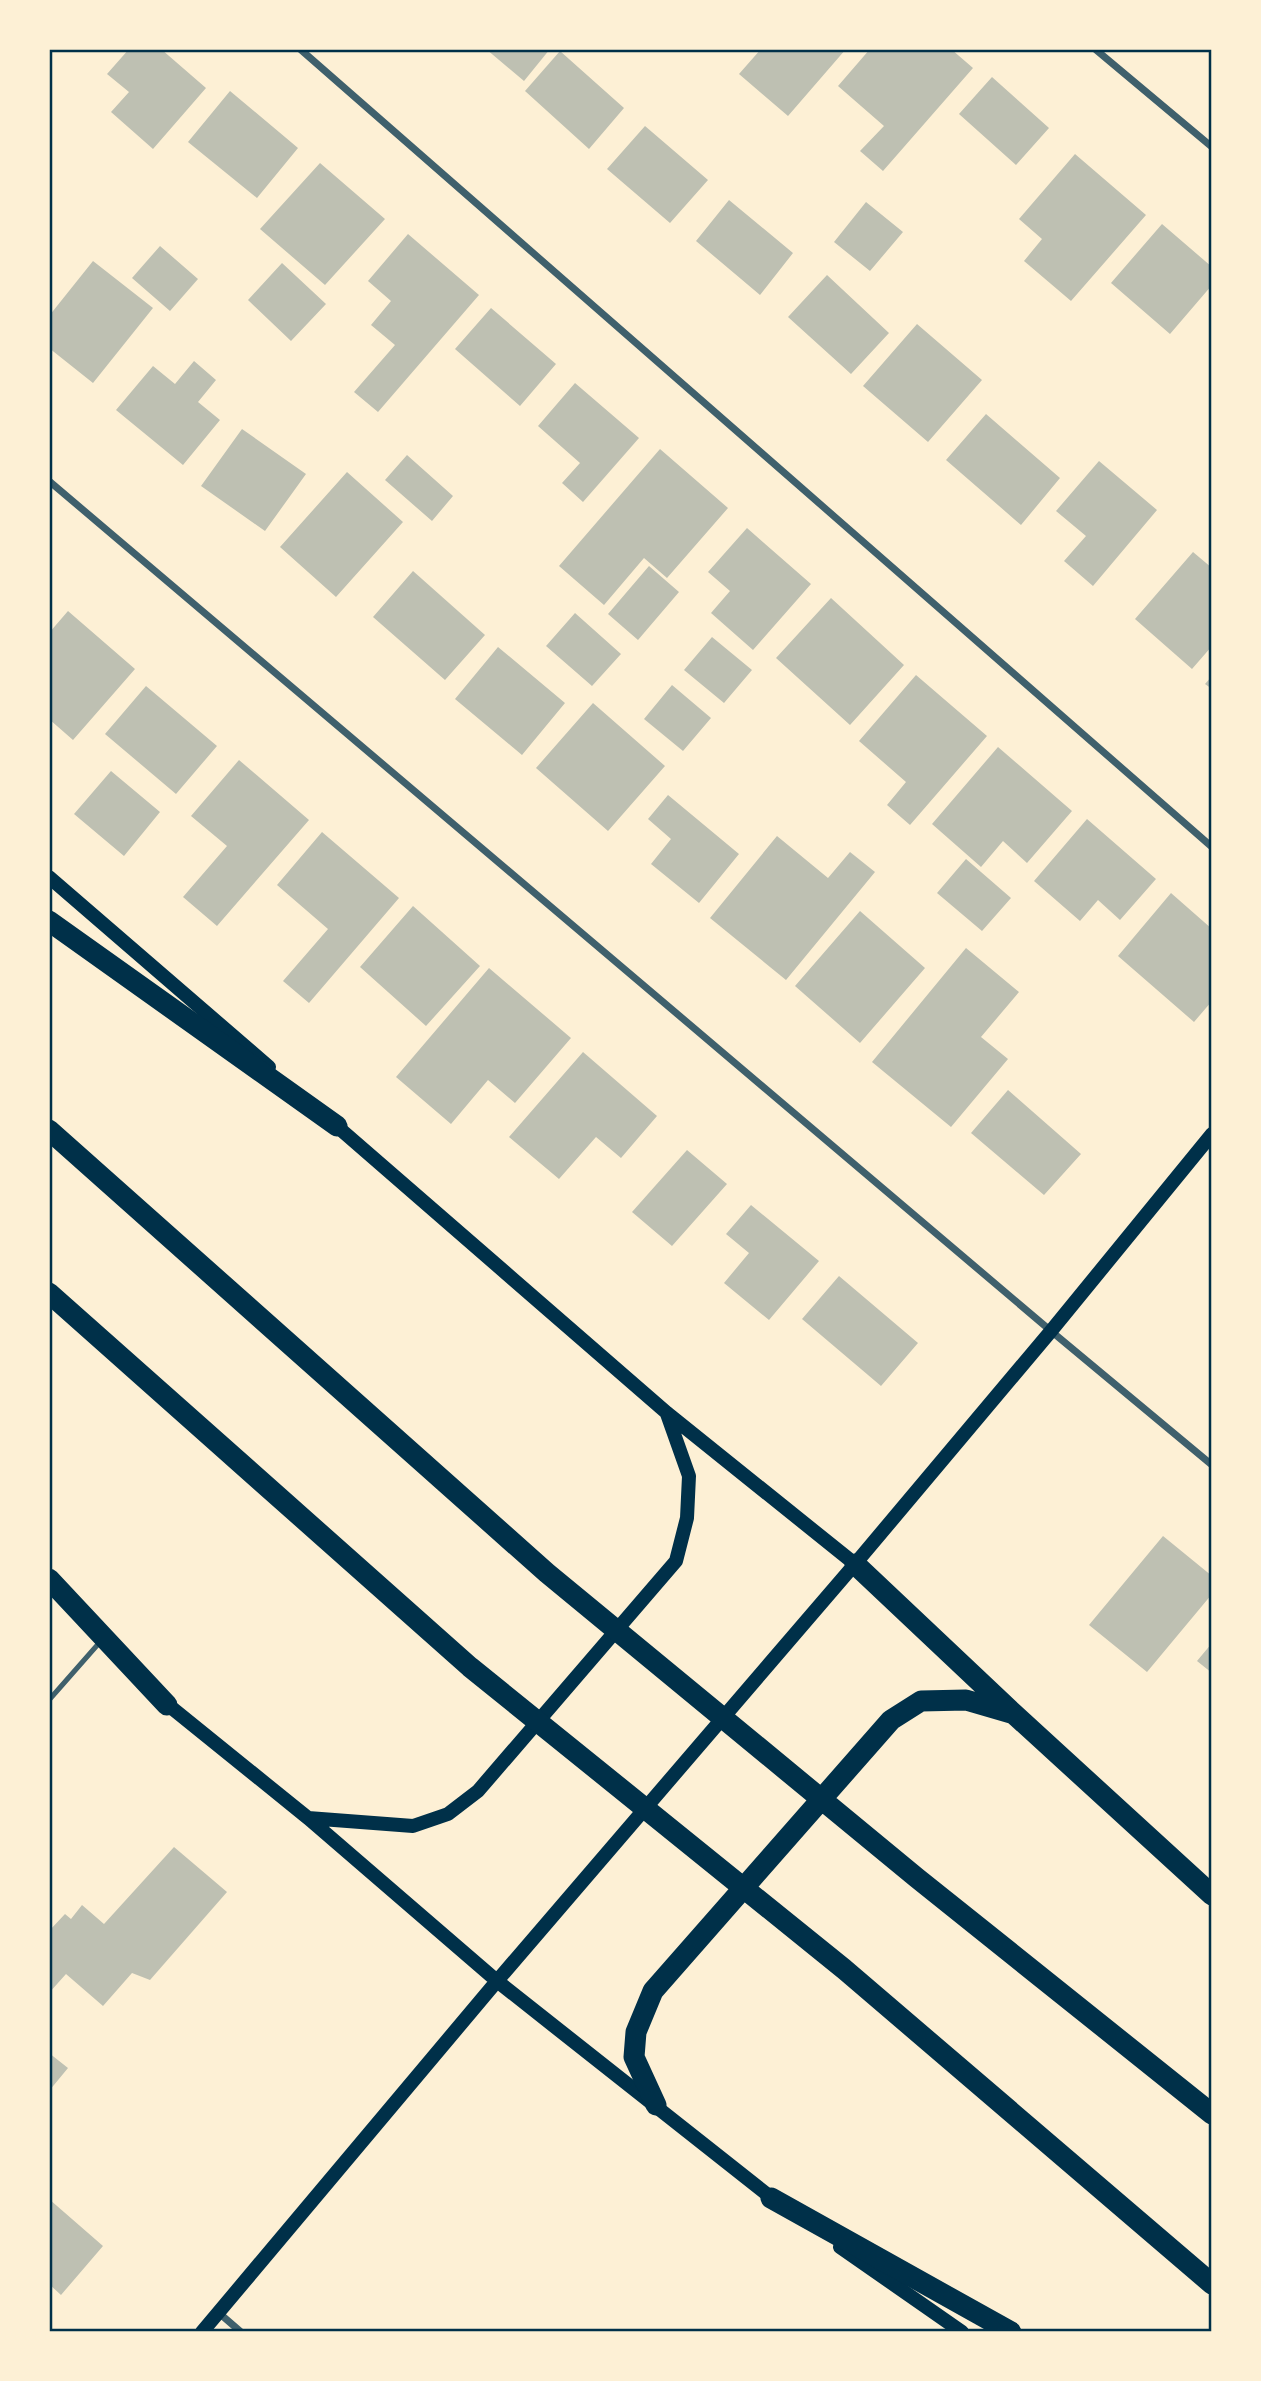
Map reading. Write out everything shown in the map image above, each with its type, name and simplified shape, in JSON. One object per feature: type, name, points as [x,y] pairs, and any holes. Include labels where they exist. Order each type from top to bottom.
[{"type":"highway","points":[[49,921],[337,1126]]},
{"type":"highway","points":[[49,1130],[547,1573],[917,1878],[1212,2114]]},
{"type":"highway","points":[[49,1293],[470,1667],[844,1969],[1212,2284]]},
{"type":"highway","points":[[855,1564],[1212,1895]]},
{"type":"highway","points":[[49,1579],[167,1705]]},
{"type":"highway","points":[[656,2105],[634,2057],[636,2032],[653,1991],[891,1720],[921,1701],[967,1700],[1014,1714]]},
{"type":"highway","points":[[771,2198],[1011,2332]]},
{"type":"main road","points":[[49,877],[667,1413],[855,1564]]},
{"type":"main road","points":[[202,2332],[497,1981],[855,1564],[1212,1134]]},
{"type":"main road","points":[[309,1818],[413,1826],[448,1814],[478,1791],[677,1561],[687,1518],[689,1476],[667,1413]]},
{"type":"main road","points":[[49,1593],[167,1705],[309,1818],[497,1981],[771,2198],[962,2332]]},
{"type":"street","points":[[300,49],[1212,847]]},
{"type":"street","points":[[1095,49],[1212,147]]},
{"type":"street","points":[[49,481],[1212,1465]]},
{"type":"street","points":[[219,2313],[241,2332]]},
{"type":"lane","points":[[49,1700],[100,1642]]},
{"type":"building","points":[[129,49],[161,49],[206,88],[153,149],[111,112],[129,92],[107,74]]},
{"type":"building","points":[[486,49],[550,49],[524,81]]},
{"type":"building","points":[[761,49],[846,49],[788,116],[739,74]]},
{"type":"building","points":[[870,49],[951,49],[973,68],[883,171],[860,151],[884,126],[838,86]]},
{"type":"building","points":[[560,51],[624,108],[589,149],[525,91]]},
{"type":"building","points":[[992,77],[1049,128],[1016,165],[959,114]]},
{"type":"building","points":[[230,91],[298,148],[257,198],[188,142]]},
{"type":"building","points":[[645,126],[708,180],[670,223],[607,169]]},
{"type":"building","points":[[1075,154],[1146,215],[1071,301],[1024,261],[1042,239],[1019,219]]},
{"type":"building","points":[[320,163],[385,219],[325,285],[260,229]]},
{"type":"building","points":[[729,200],[793,253],[760,295],[696,241]]},
{"type":"building","points":[[866,202],[903,232],[870,271],[834,242]]},
{"type":"building","points":[[1162,224],[1212,267],[1212,285],[1170,334],[1111,283]]},
{"type":"building","points":[[408,234],[479,295],[378,412],[354,392],[395,345],[371,325],[391,301],[368,281]]},
{"type":"building","points":[[160,246],[198,279],[170,311],[132,278]]},
{"type":"building","points":[[93,261],[153,308],[93,383],[49,348],[49,316]]},
{"type":"building","points":[[282,263],[326,304],[291,341],[248,300]]},
{"type":"building","points":[[827,275],[889,333],[851,374],[788,317]]},
{"type":"building","points":[[491,308],[556,364],[520,406],[455,349]]},
{"type":"building","points":[[917,324],[982,380],[928,442],[863,386]]},
{"type":"building","points":[[194,361],[216,380],[198,402],[220,420],[183,465],[116,410],[153,366],[175,384]]},
{"type":"building","points":[[575,383],[639,438],[583,502],[562,483],[580,463],[538,426]]},
{"type":"building","points":[[986,414],[1060,478],[1021,525],[946,460]]},
{"type":"building","points":[[242,429],[306,474],[265,531],[201,486]]},
{"type":"building","points":[[660,449],[728,508],[667,578],[644,558],[604,605],[559,566]]},
{"type":"building","points":[[407,455],[453,496],[432,521],[385,480]]},
{"type":"building","points":[[1099,461],[1157,510],[1093,586],[1064,561],[1086,536],[1056,511]]},
{"type":"building","points":[[347,472],[403,522],[336,597],[280,547]]},
{"type":"building","points":[[747,528],[811,584],[753,650],[711,613],[730,591],[708,572]]},
{"type":"building","points":[[1193,552],[1212,568],[1212,646],[1192,669],[1135,619]]},
{"type":"building","points":[[649,566],[679,592],[638,640],[608,614]]},
{"type":"building","points":[[413,571],[485,635],[445,680],[373,617]]},
{"type":"building","points":[[831,598],[904,665],[850,725],[776,658]]},
{"type":"building","points":[[68,611],[135,669],[73,740],[49,719],[49,633]]},
{"type":"building","points":[[575,613],[621,654],[592,686],[546,646]]},
{"type":"building","points":[[712,637],[752,670],[724,703],[684,670]]},
{"type":"building","points":[[498,647],[565,703],[522,755],[455,699]]},
{"type":"building","points":[[916,675],[987,736],[910,825],[887,805],[906,782],[859,741]]},
{"type":"building","points":[[1212,676],[1212,689],[1205,684]]},
{"type":"building","points":[[672,685],[711,718],[683,751],[644,719]]},
{"type":"building","points":[[146,686],[217,746],[176,794],[105,734]]},
{"type":"building","points":[[593,703],[665,766],[608,831],[536,768]]},
{"type":"building","points":[[998,747],[1072,811],[1027,863],[1003,841],[981,867],[932,824]]},
{"type":"building","points":[[239,760],[309,820],[217,926],[183,897],[227,846],[191,816]]},
{"type":"building","points":[[111,771],[160,812],[124,856],[74,814]]},
{"type":"building","points":[[668,795],[739,854],[699,903],[651,864],[671,839],[648,819]]},
{"type":"building","points":[[1087,819],[1156,879],[1120,920],[1098,900],[1080,921],[1034,881]]},
{"type":"building","points":[[322,832],[399,898],[309,1003],[283,981],[328,929],[277,885]]},
{"type":"building","points":[[777,836],[828,878],[850,852],[875,872],[786,980],[710,918]]},
{"type":"building","points":[[966,859],[1011,898],[982,931],[937,893]]},
{"type":"building","points":[[1171,893],[1212,929],[1212,1001],[1194,1022],[1118,956]]},
{"type":"building","points":[[413,906],[480,966],[426,1026],[360,967]]},
{"type":"building","points":[[860,911],[925,968],[860,1043],[795,986]]},
{"type":"building","points":[[966,948],[1019,992],[981,1037],[1008,1059],[951,1127],[872,1062]]},
{"type":"building","points":[[489,968],[571,1038],[515,1103],[488,1080],[451,1124],[396,1077]]},
{"type":"building","points":[[583,1052],[657,1116],[621,1158],[596,1137],[559,1179],[509,1137]]},
{"type":"building","points":[[1008,1090],[1081,1154],[1044,1195],[971,1133]]},
{"type":"building","points":[[687,1150],[727,1184],[672,1246],[632,1212]]},
{"type":"building","points":[[751,1205],[819,1261],[769,1320],[724,1283],[749,1253],[726,1234]]},
{"type":"building","points":[[839,1276],[918,1343],[881,1386],[802,1319]]},
{"type":"building","points":[[1163,1536],[1212,1576],[1212,1594],[1147,1672],[1089,1625]]},
{"type":"building","points":[[1212,1643],[1212,1673],[1197,1661]]},
{"type":"building","points":[[174,1847],[227,1892],[150,1980],[132,1973],[103,2006],[66,1974],[49,1993],[49,1931],[65,1914],[71,1919],[82,1905],[104,1924]]},
{"type":"building","points":[[49,2053],[68,2068],[49,2091]]},
{"type":"building","points":[[49,2199],[103,2246],[61,2295],[49,2284]]}]
